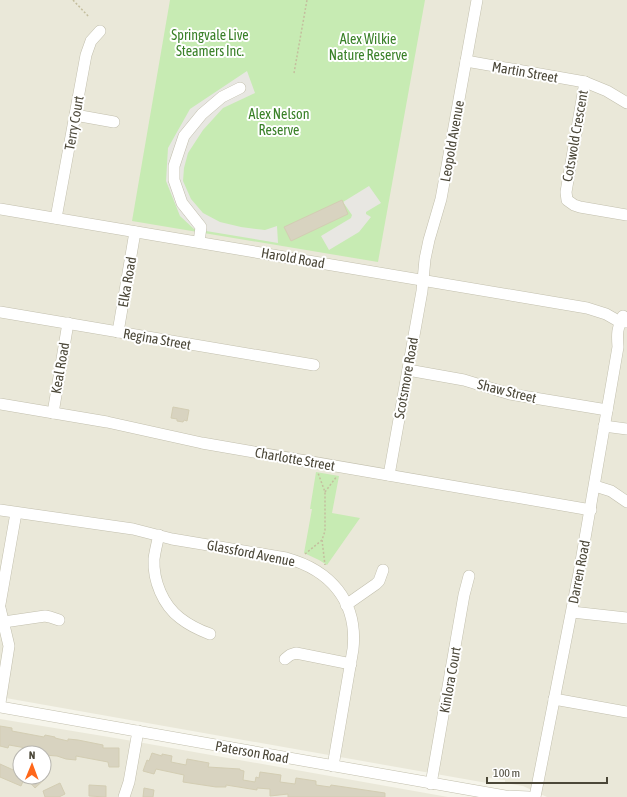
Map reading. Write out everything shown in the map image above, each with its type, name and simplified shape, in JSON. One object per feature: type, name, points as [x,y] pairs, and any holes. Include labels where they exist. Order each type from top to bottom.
[{"type":"street","name":"Leopold Avenue","points":[[422,280],[427,250],[441,199],[477,0]]},
{"type":"street","name":"Terry Court","points":[[56,218],[88,48],[94,36],[100,31]]},
{"type":"street","name":"Martin Street","points":[[466,61],[585,82],[607,91],[627,103]]},
{"type":"street","name":"Cotswold Crescent","points":[[585,82],[566,192],[567,200],[570,203],[580,207],[627,215]]},
{"type":"street","points":[[199,242],[201,227],[182,204],[174,180],[174,166],[184,136],[202,114],[222,97],[240,88]]},
{"type":"street","points":[[75,115],[114,122]]},
{"type":"street","name":"Harold Road","points":[[0,209],[587,308],[606,308],[624,320]]},
{"type":"street","name":"Elka Road","points":[[118,332],[135,232]]},
{"type":"street","name":"Scotsmore Road","points":[[389,475],[408,370],[422,280]]},
{"type":"street","name":"Regina Street","points":[[0,312],[314,365]]},
{"type":"street","name":"Darren Road","points":[[535,797],[572,612],[591,510],[618,347],[623,335],[624,320]]},
{"type":"street","name":"Keal Road","points":[[52,413],[68,323]]},
{"type":"street","name":"Shaw Street","points":[[408,370],[464,380],[510,394],[607,410]]},
{"type":"street","name":"Charlotte Street","points":[[0,404],[107,422],[202,444],[591,510]]},
{"type":"street","points":[[604,426],[627,429]]},
{"type":"street","points":[[595,486],[611,491],[627,502]]},
{"type":"street","name":"Glassford Avenue","points":[[0,510],[133,529],[172,538],[286,558],[303,563],[319,572],[331,582],[346,605],[352,622],[354,635],[333,766]]},
{"type":"street","points":[[0,604],[16,513]]},
{"type":"street","points":[[159,535],[155,551],[154,569],[161,594],[178,617],[188,624],[210,634]]},
{"type":"street","points":[[346,605],[376,584],[379,581],[383,570]]},
{"type":"street","name":"Kinlora Court","points":[[431,784],[464,595],[469,576]]},
{"type":"street","points":[[0,608],[9,646],[0,703]]},
{"type":"street","points":[[572,612],[627,618]]},
{"type":"street","points":[[4,622],[45,616],[59,620]]},
{"type":"street","points":[[285,659],[296,653],[350,664]]},
{"type":"street","points":[[554,699],[627,712]]},
{"type":"street","name":"Paterson Road","points":[[0,707],[431,784],[445,791],[505,797],[529,797]]},
{"type":"street","points":[[124,797],[129,782],[138,732]]},
{"type":"path","points":[[73,0],[89,17]]},
{"type":"path","points":[[294,73],[307,0]]},
{"type":"path","points":[[318,471],[325,492],[326,525],[322,540],[325,565]]},
{"type":"path","points":[[325,492],[338,475]]},
{"type":"path","points":[[305,554],[322,540]]},
{"type":"shaded area","points":[[0,0],[627,0],[627,797],[547,797],[523,786],[505,783],[505,780],[489,778],[487,783],[0,697]]},
{"type":"shaded area","points":[[247,71],[255,93],[223,108],[203,130],[188,153],[184,168],[183,181],[191,199],[203,213],[220,222],[241,227],[265,230],[277,226],[278,243],[194,229],[180,216],[166,181],[168,148],[190,109]]},
{"type":"shaded area","points":[[369,186],[381,203],[366,212],[366,214],[371,217],[359,232],[329,250],[321,236],[351,218],[352,215],[343,202]]},
{"type":"shaded area","points":[[0,719],[121,739],[448,797],[0,797]]},
{"type":"green space","name":"Alex Nelson Reserve","points":[[170,0],[425,0],[378,262],[132,221]]},
{"type":"green space","points":[[316,472],[339,476],[332,513],[360,518],[327,565],[304,553],[312,509],[310,509]]},
{"type":"building","points":[[342,200],[348,214],[291,241],[284,227]]},
{"type":"building","points":[[173,407],[189,410],[187,421],[177,421],[177,419],[171,418]]},
{"type":"building","points":[[0,726],[12,728],[12,731],[44,737],[45,735],[68,741],[68,739],[78,740],[103,745],[103,748],[119,748],[119,767],[109,767],[108,762],[76,756],[76,760],[52,756],[52,745],[9,745],[8,748],[0,746]]},
{"type":"building","points":[[152,753],[162,756],[162,754],[172,756],[171,762],[186,765],[187,759],[209,763],[208,767],[240,769],[244,771],[243,780],[255,782],[256,777],[259,778],[260,772],[281,775],[280,782],[295,784],[296,778],[316,781],[316,785],[330,787],[331,785],[385,793],[385,797],[288,797],[288,794],[270,796],[270,789],[257,788],[257,790],[226,785],[226,787],[216,787],[183,782],[184,775],[156,769],[154,774],[143,771],[147,760],[149,761]]},
{"type":"building","points":[[0,764],[12,769],[12,782],[0,777]]},
{"type":"building","points":[[60,783],[65,794],[59,797],[45,797],[43,791]]},
{"type":"building","points":[[89,785],[106,786],[106,797],[89,796]]},
{"type":"building","points":[[144,788],[154,790],[153,797],[143,797]]},
{"type":"park label","name":"Springvale Live Steamers Inc.","points":[[210,44]]},
{"type":"park label","name":"Alex Wilkie Nature Reserve","points":[[368,48]]}]
